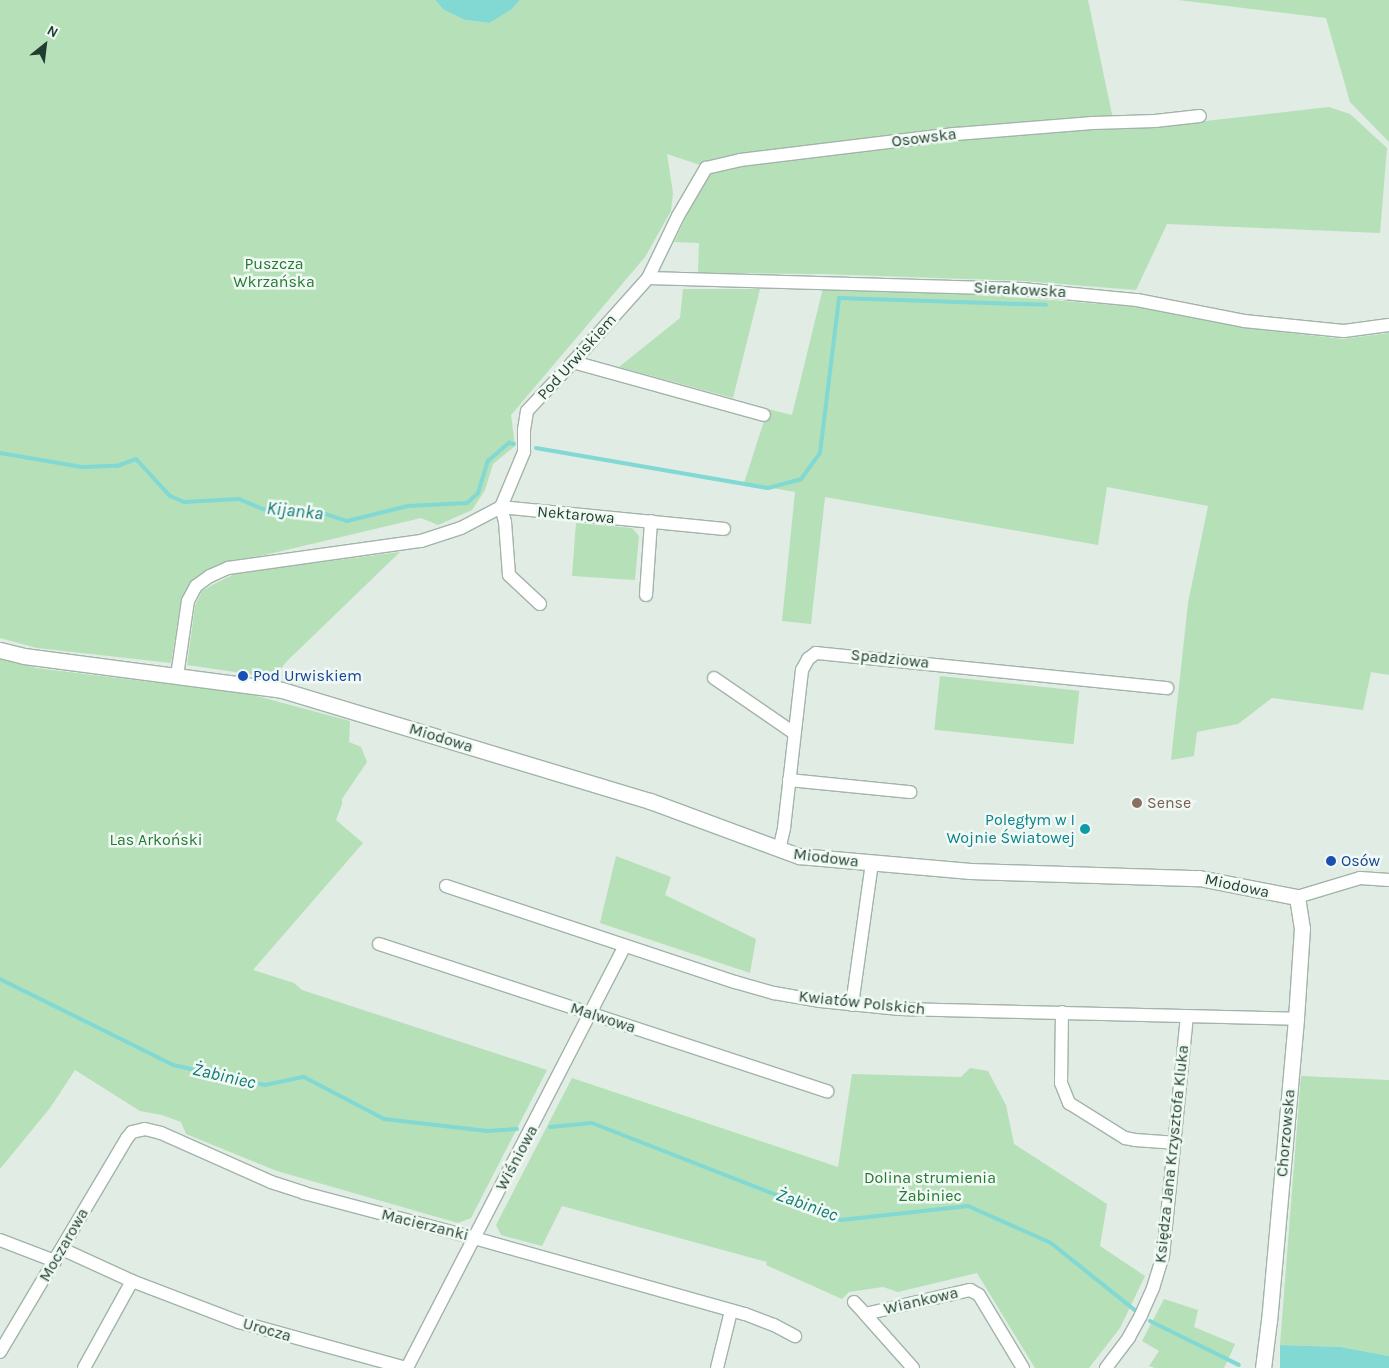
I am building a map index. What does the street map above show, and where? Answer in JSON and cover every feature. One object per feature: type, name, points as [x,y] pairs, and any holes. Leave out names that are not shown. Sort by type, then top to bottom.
[{"type":"street","name":"Osowska","points":[[678,216],[706,168],[740,160],[956,134],[1094,123],[1155,121],[1200,116]]},
{"type":"street","name":"Pod Urwiskiem","points":[[500,507],[524,452],[524,430],[527,411],[648,278],[678,216]]},
{"type":"street","name":"Sierakowska","points":[[648,278],[1022,290],[1137,300],[1244,321],[1344,331],[1389,325]]},
{"type":"street","points":[[573,362],[764,415]]},
{"type":"street","points":[[177,676],[188,601],[196,586],[210,576],[228,568],[421,541],[461,528],[500,507],[505,522],[509,575],[540,604]]},
{"type":"street","name":"Nektarowa","points":[[500,507],[724,528]]},
{"type":"street","points":[[646,595],[651,521]]},
{"type":"street","name":"Miodowa","points":[[0,650],[24,656],[266,686],[291,692],[650,800],[779,850],[802,857],[970,871],[1199,878],[1297,897],[1357,878],[1372,877],[1389,880]]},
{"type":"street","name":"Spadziowa","points":[[779,850],[802,670],[808,659],[816,653],[1167,688]]},
{"type":"street","points":[[714,678],[794,733]]},
{"type":"street","points":[[789,780],[910,792]]},
{"type":"street","name":"Miodowa","points":[[852,1005],[872,863]]},
{"type":"street","name":"Kwiatów Polskich","points":[[446,886],[625,946],[774,993],[852,1005],[928,1010],[1296,1019]]},
{"type":"street","name":"Chorzowska","points":[[1263,1368],[1270,1320],[1296,1019],[1302,928],[1297,897]]},
{"type":"street","name":"Malwowa","points":[[379,944],[827,1091]]},
{"type":"street","name":"Wiśniowa","points":[[407,1368],[625,946]]},
{"type":"street","points":[[1062,1012],[1061,1083],[1062,1091],[1069,1103],[1125,1138],[1174,1143]]},
{"type":"street","name":"Księdza Jana Krzysztofa Kluka","points":[[1106,1368],[1129,1338],[1158,1275],[1166,1238],[1187,1016]]},
{"type":"street","name":"Macierzanki","points":[[127,1138],[138,1130],[153,1130],[287,1188],[474,1238],[731,1311],[774,1325],[795,1336]]},
{"type":"street","name":"Moczarowa","points":[[0,1352],[127,1138]]},
{"type":"street","points":[[0,1240],[54,1261]]},
{"type":"street","name":"Urocza","points":[[62,1249],[132,1281],[239,1322],[407,1368]]},
{"type":"street","points":[[84,1368],[132,1281]]},
{"type":"street","name":"Wiankowa","points":[[865,1314],[970,1290],[976,1291],[1023,1368]]},
{"type":"street","name":"Wiankowa","points":[[854,1302],[913,1368]]},
{"type":"street","points":[[717,1368],[731,1311]]},
{"type":"green space","name":"Puszcza Wkrzańska","points":[[0,0],[435,0],[444,10],[465,20],[488,23],[511,10],[520,0],[1088,0],[1113,119],[703,166],[667,154],[673,193],[671,211],[645,257],[511,415],[515,446],[493,464],[485,490],[472,510],[438,525],[421,518],[265,555],[226,562],[204,572],[192,582],[185,592],[180,607],[171,663],[37,648],[0,638]]},
{"type":"green space","points":[[1178,0],[1389,0],[1389,142],[1350,102],[1326,18]]},
{"type":"green space","points":[[1329,107],[1350,114],[1387,148],[1380,233],[1167,224],[1136,290],[1023,281],[822,274],[698,273],[699,243],[674,242],[709,169],[956,137],[1197,122]]},
{"type":"green space","points":[[823,288],[1002,296],[1138,307],[1246,328],[1343,339],[1389,333],[1389,675],[1371,672],[1363,710],[1272,698],[1238,724],[1197,732],[1194,756],[1171,760],[1188,603],[1208,506],[1107,487],[1098,545],[825,497],[811,624],[782,621],[795,492],[744,483],[768,409],[792,415]]},
{"type":"green space","points":[[683,289],[760,289],[733,398],[619,367],[680,318]]},
{"type":"green space","points":[[576,523],[632,528],[639,536],[635,580],[572,576]]},
{"type":"green space","points":[[400,552],[280,670],[269,677],[187,665],[195,606],[202,591],[216,583],[237,573]]},
{"type":"green space","name":"Las Arkoński","points":[[0,656],[36,668],[249,694],[350,721],[349,742],[361,747],[367,762],[342,799],[336,820],[363,843],[253,970],[294,983],[302,990],[547,1070],[471,1218],[458,1223],[277,1171],[186,1134],[181,1122],[162,1115],[140,1111],[75,1070],[50,1108],[0,1169]]},
{"type":"green space","points":[[940,676],[1079,691],[1074,744],[934,730]]},
{"type":"green space","points":[[616,856],[671,877],[665,895],[756,939],[750,973],[600,923]]},
{"type":"green space","name":"Dolina strumienia Żabiniec","points":[[970,1068],[988,1071],[1006,1105],[1014,1144],[1107,1204],[1100,1246],[1145,1276],[1120,1328],[1089,1368],[1035,1368],[977,1273],[898,1292],[883,1287],[849,1292],[842,1299],[766,1265],[767,1262],[562,1206],[542,1246],[501,1235],[496,1225],[572,1078],[838,1167],[852,1074],[961,1077]]},
{"type":"green space","points":[[1301,1076],[1389,1080],[1389,1356],[1341,1347],[1280,1345]]},
{"type":"green space","points":[[1164,1299],[1198,1310],[1194,1327],[1235,1344],[1224,1368],[1155,1368],[1149,1366],[1159,1351],[1142,1341]]},
{"type":"water","points":[[435,0],[520,0],[511,10],[489,23],[465,20],[444,10]]},
{"type":"water","points":[[1280,1345],[1341,1347],[1389,1356],[1389,1368],[1280,1368]]},
{"type":"waterway","points":[[536,448],[768,488],[801,479],[820,453],[839,298],[1046,305]]},
{"type":"waterway","name":"Kijanka","points":[[0,453],[82,467],[117,466],[136,459],[170,496],[184,502],[239,499],[262,509],[316,511],[347,521],[408,506],[467,503],[478,493],[488,461],[509,443],[514,444]]},
{"type":"waterway","name":"Żabiniec","points":[[0,979],[173,1065],[265,1085],[304,1077],[384,1119],[487,1131],[517,1129]]},
{"type":"waterway","name":"Żabiniec","points":[[550,1127],[592,1123],[841,1220],[968,1206],[1051,1243],[1136,1311]]},
{"type":"waterway","name":"Żabiniec","points":[[1150,1321],[1239,1365]]},
{"type":"place","name":"Pod Urwiskiem","points":[[243,676]]},
{"type":"place","name":"Sense","points":[[1137,803]]},
{"type":"place","name":"Poległym w I Wojnie Światowej","points":[[1085,829]]},
{"type":"place","name":"Osów","points":[[1331,861]]}]
